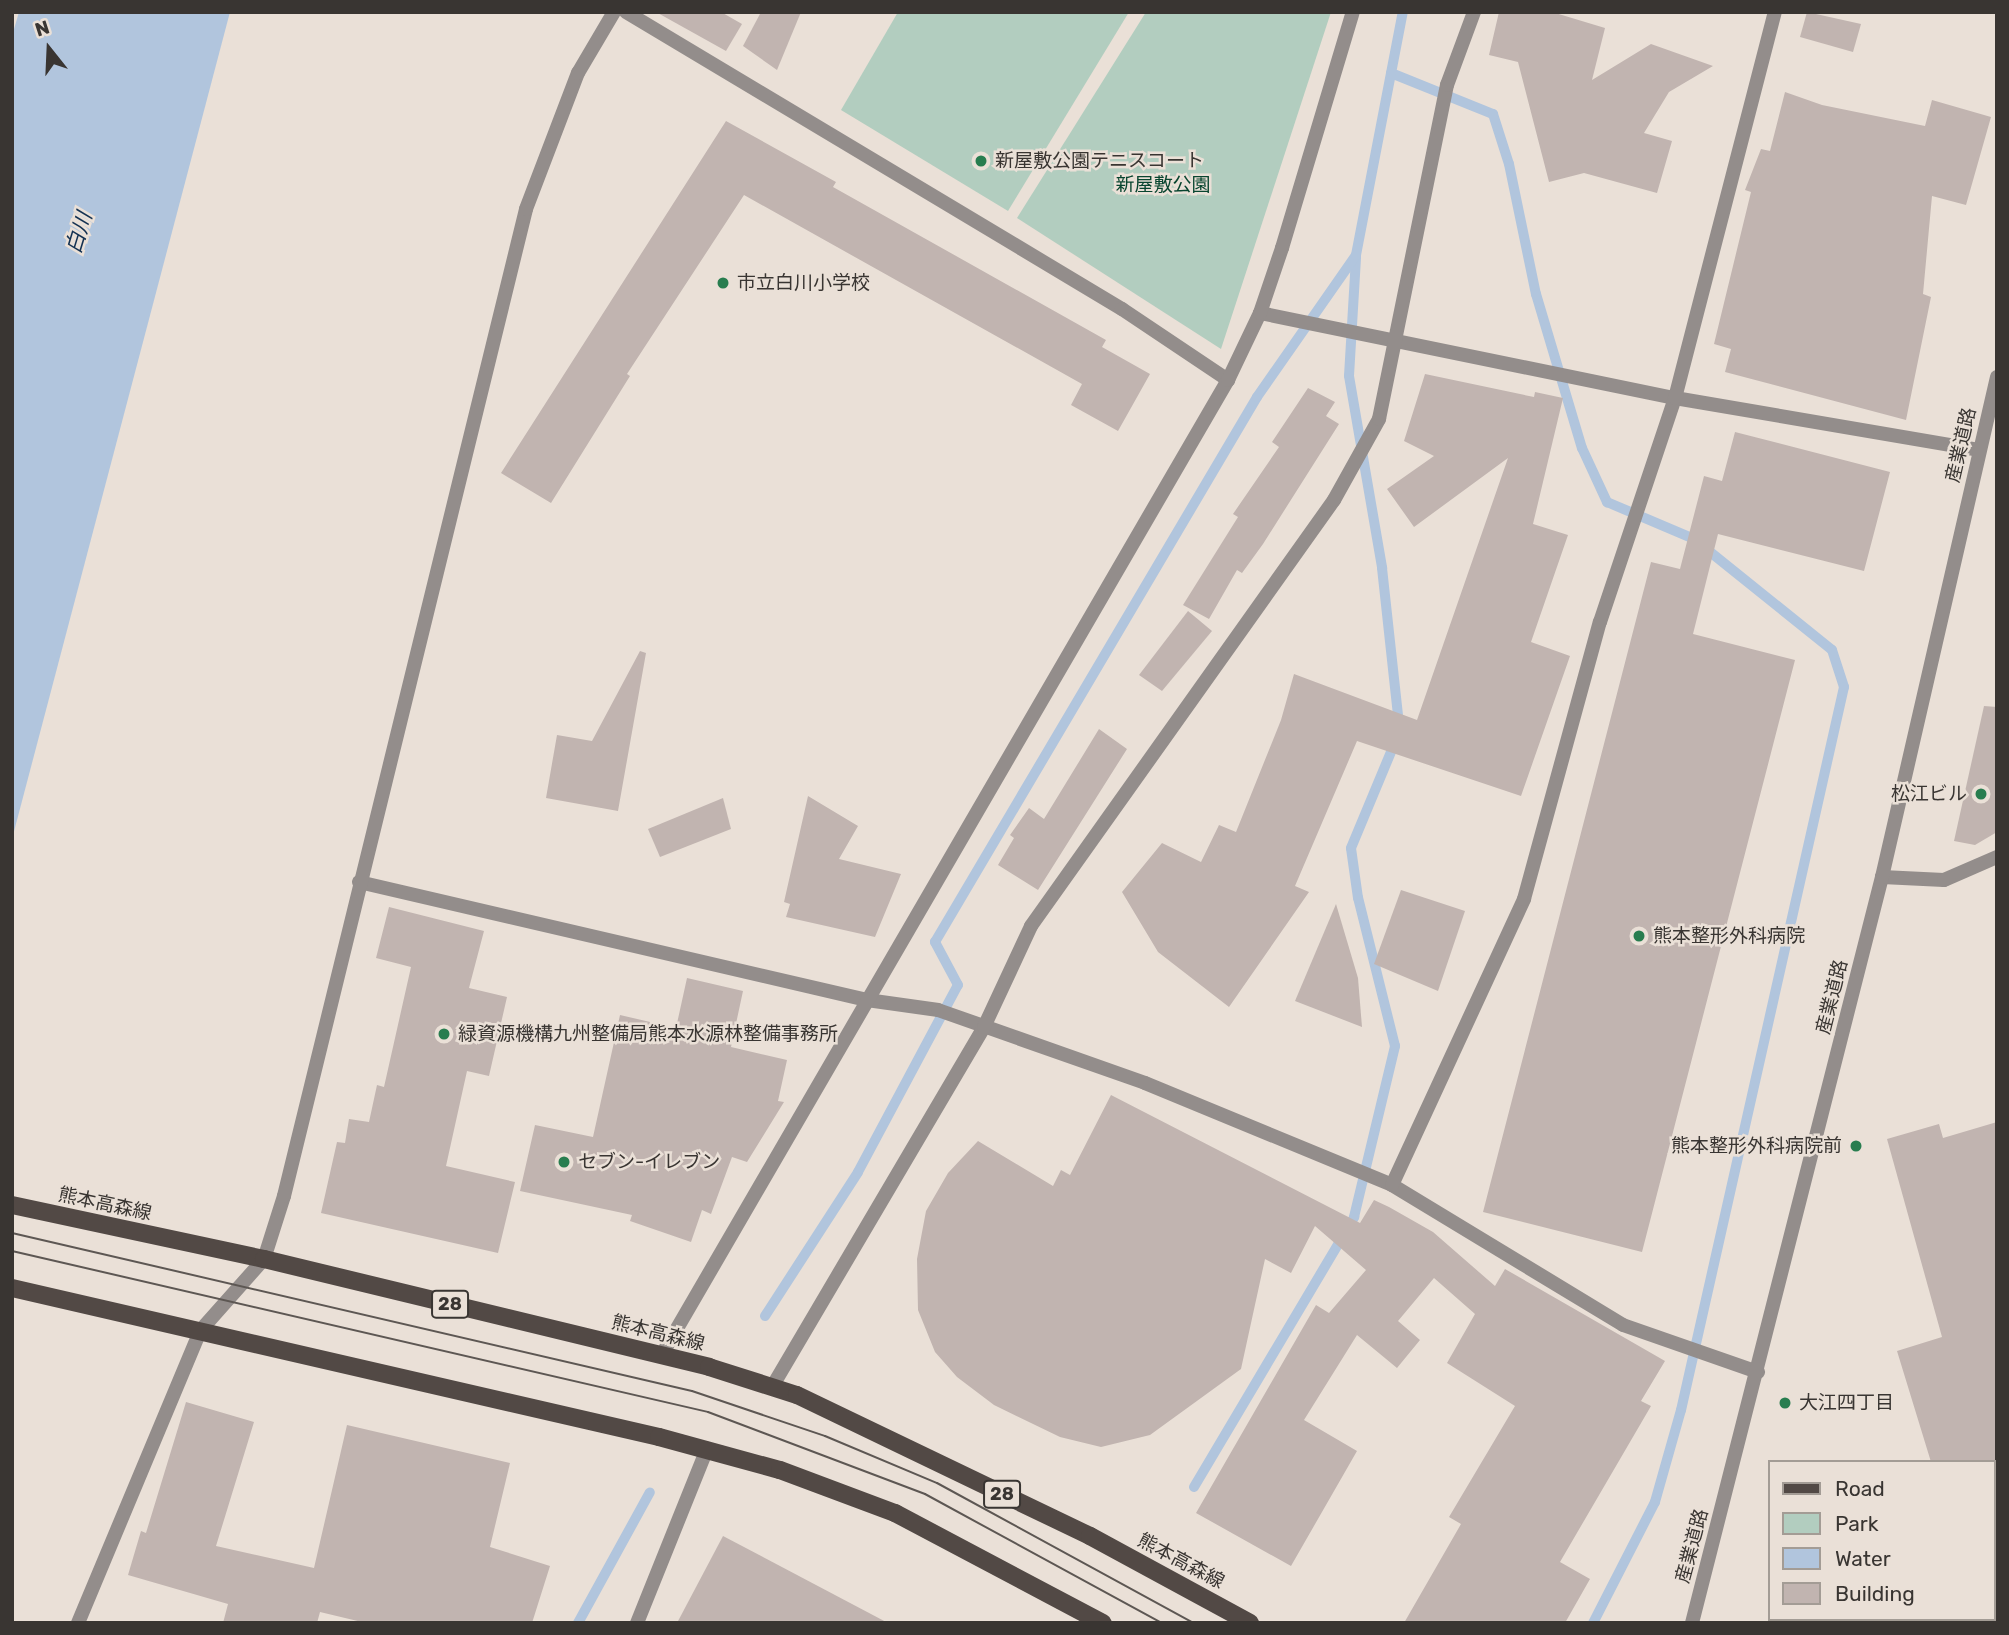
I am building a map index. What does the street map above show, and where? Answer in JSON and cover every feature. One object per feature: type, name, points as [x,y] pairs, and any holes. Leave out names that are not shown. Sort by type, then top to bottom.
[{"type":"main road","name":"熊本高森線","points":[[12,1205],[264,1259],[709,1367],[797,1395],[1077,1530],[1250,1623]]},
{"type":"main road","points":[[12,1288],[659,1437],[780,1470],[895,1513],[1103,1623]]},
{"type":"street","points":[[78,1623],[200,1331],[264,1259],[284,1196],[526,208],[578,73],[614,12]]},
{"type":"street","points":[[626,12],[1122,309],[1228,380]]},
{"type":"street","points":[[661,1356],[1228,380],[1260,313],[1353,12]]},
{"type":"street","points":[[772,1387],[984,1027],[1031,926],[1334,500],[1379,419],[1398,339],[1447,85],[1474,12]]},
{"type":"street","points":[[1390,1184],[1524,899],[1600,622],[1675,398],[1775,12]]},
{"type":"street","points":[[1260,313],[1292,322],[1398,339],[1675,398],[1979,450]]},
{"type":"street","name":"産業道路","points":[[1692,1623],[1882,877],[1997,377]]},
{"type":"street","points":[[1882,877],[1944,880],[1997,857]]},
{"type":"street","points":[[359,882],[867,1000],[938,1010],[1145,1083],[1390,1184],[1623,1325],[1758,1372]]},
{"type":"street","points":[[638,1623],[703,1449]]},
{"type":"green space","name":"新屋敷公園テニスコート","points":[[898,12],[1129,12],[1008,211],[841,110]]},
{"type":"green space","name":"新屋敷公園","points":[[1146,12],[1331,12],[1221,349],[1017,218]]},
{"type":"water","name":"白川","points":[[19,12],[230,12],[12,839],[12,36]]},
{"type":"building","points":[[656,12],[721,12],[742,24],[726,51]]},
{"type":"building","points":[[761,12],[801,12],[777,70],[743,46]]},
{"type":"building","points":[[1499,12],[1552,12],[1605,28],[1592,80],[1651,44],[1713,66],[1669,92],[1644,133],[1672,141],[1657,193],[1584,173],[1549,182],[1518,62],[1489,55]]},
{"type":"building","points":[[1807,12],[1861,24],[1853,52],[1800,37]]},
{"type":"building","points":[[1785,92],[1822,105],[1925,126],[1932,100],[1991,117],[1966,205],[1932,196],[1923,294],[1931,297],[1906,420],[1725,372],[1731,349],[1714,344],[1751,192],[1745,190],[1761,149],[1770,151]]},
{"type":"building","points":[[726,121],[836,182],[833,187],[1106,340],[1102,347],[1150,374],[1118,431],[1071,405],[1082,384],[744,195],[627,374],[630,376],[551,503],[501,473]]},
{"type":"building","points":[[1425,374],[1534,397],[1535,392],[1563,398],[1533,524],[1568,535],[1531,642],[1570,656],[1521,796],[1357,741],[1295,886],[1309,892],[1229,1007],[1158,952],[1122,892],[1162,843],[1201,862],[1219,825],[1236,832],[1281,720],[1294,674],[1417,720],[1508,458],[1414,527],[1387,489],[1434,456],[1404,441]]},
{"type":"building","points":[[1308,388],[1335,402],[1326,416],[1339,424],[1263,544],[1242,573],[1237,570],[1209,619],[1183,605],[1238,517],[1233,514],[1279,447],[1272,442]]},
{"type":"building","name":"熊本整形外科病院","points":[[1735,432],[1890,472],[1864,571],[1718,534],[1693,634],[1795,660],[1642,1252],[1483,1212],[1651,562],[1680,569],[1704,476],[1722,481]]},
{"type":"building","points":[[1188,611],[1212,631],[1162,691],[1139,675]]},
{"type":"building","points":[[640,651],[646,653],[618,811],[546,798],[557,735],[592,741]]},
{"type":"building","name":"松江ビル","points":[[1984,706],[1997,707],[1997,832],[1975,845],[1954,841]]},
{"type":"building","points":[[1099,729],[1127,749],[1038,890],[998,865],[1014,838],[1010,835],[1029,808],[1044,819]]},
{"type":"building","points":[[808,796],[858,826],[839,859],[901,874],[875,937],[786,917],[790,904],[784,902]]},
{"type":"building","points":[[723,798],[731,829],[660,857],[648,829]]},
{"type":"building","points":[[1401,890],[1465,911],[1438,991],[1374,964]]},
{"type":"building","points":[[1336,904],[1358,978],[1362,1027],[1295,1001]]},
{"type":"building","points":[[389,907],[484,931],[469,988],[507,997],[489,1076],[467,1071],[446,1166],[515,1182],[498,1253],[321,1213],[337,1142],[345,1143],[349,1119],[369,1122],[377,1085],[384,1087],[411,967],[376,958]]},
{"type":"building","points":[[687,978],[743,991],[731,1047],[787,1060],[778,1101],[784,1102],[747,1162],[732,1157],[711,1214],[702,1210],[691,1242],[630,1221],[632,1215],[520,1191],[535,1125],[593,1137],[620,1015],[676,1028]]},
{"type":"building","points":[[1111,1095],[1360,1223],[1374,1200],[1389,1207],[1433,1232],[1495,1286],[1505,1269],[1665,1361],[1641,1401],[1651,1406],[1560,1562],[1590,1579],[1565,1623],[1404,1623],[1461,1524],[1449,1517],[1515,1406],[1447,1363],[1475,1314],[1434,1278],[1398,1321],[1420,1340],[1397,1368],[1357,1335],[1304,1420],[1357,1451],[1291,1566],[1196,1513],[1316,1305],[1329,1313],[1366,1270],[1315,1226],[1291,1273],[1265,1259],[1241,1369],[1150,1435],[1101,1447],[1060,1437],[994,1405],[957,1377],[935,1352],[918,1310],[917,1259],[926,1211],[948,1173],[978,1141],[1053,1186],[1061,1170],[1070,1175]]},
{"type":"building","points":[[1997,1122],[1997,1462],[1930,1460],[1897,1351],[1942,1337],[1887,1139],[1939,1124],[1943,1138]]},
{"type":"building","points":[[186,1402],[254,1422],[216,1546],[314,1568],[347,1425],[510,1463],[490,1547],[550,1566],[532,1623],[366,1623],[320,1612],[317,1623],[223,1623],[228,1604],[128,1575],[141,1531],[146,1533]]},
{"type":"building","points":[[723,1536],[888,1623],[677,1623]]},
{"type":"waterway","points":[[765,1316],[858,1172],[958,985],[935,942],[1257,397],[1356,255],[1403,12]]},
{"type":"waterway","points":[[1391,73],[1493,114],[1509,164],[1536,294],[1582,448],[1607,502],[1694,539],[1832,650],[1844,687],[1681,1410],[1655,1502],[1593,1623]]},
{"type":"waterway","points":[[1356,258],[1349,376],[1382,568],[1399,724]]},
{"type":"waterway","points":[[1194,1487],[1354,1217],[1395,1046],[1358,898],[1351,848],[1396,740]]},
{"type":"waterway","points":[[578,1623],[650,1492]]},
{"type":"tram line","points":[[12,1233],[692,1391],[825,1436],[937,1483],[1194,1623]]},
{"type":"tram line","points":[[12,1251],[708,1412],[925,1494],[1162,1623]]},
{"type":"place","name":"新屋敷公園テニスコート","points":[[981,161]]},
{"type":"place","name":"市立白川小学校","points":[[723,283]]},
{"type":"place","name":"松江ビル","points":[[1981,794]]},
{"type":"place","name":"熊本整形外科病院","points":[[1639,936]]},
{"type":"place","name":"緑資源機構九州整備局熊本水源林整備事務所","points":[[444,1034]]},
{"type":"place","name":"熊本整形外科病院前","points":[[1856,1146]]},
{"type":"place","name":"セブン-イレブン","points":[[564,1162]]},
{"type":"place","name":"大江四丁目","points":[[1785,1403]]}]
